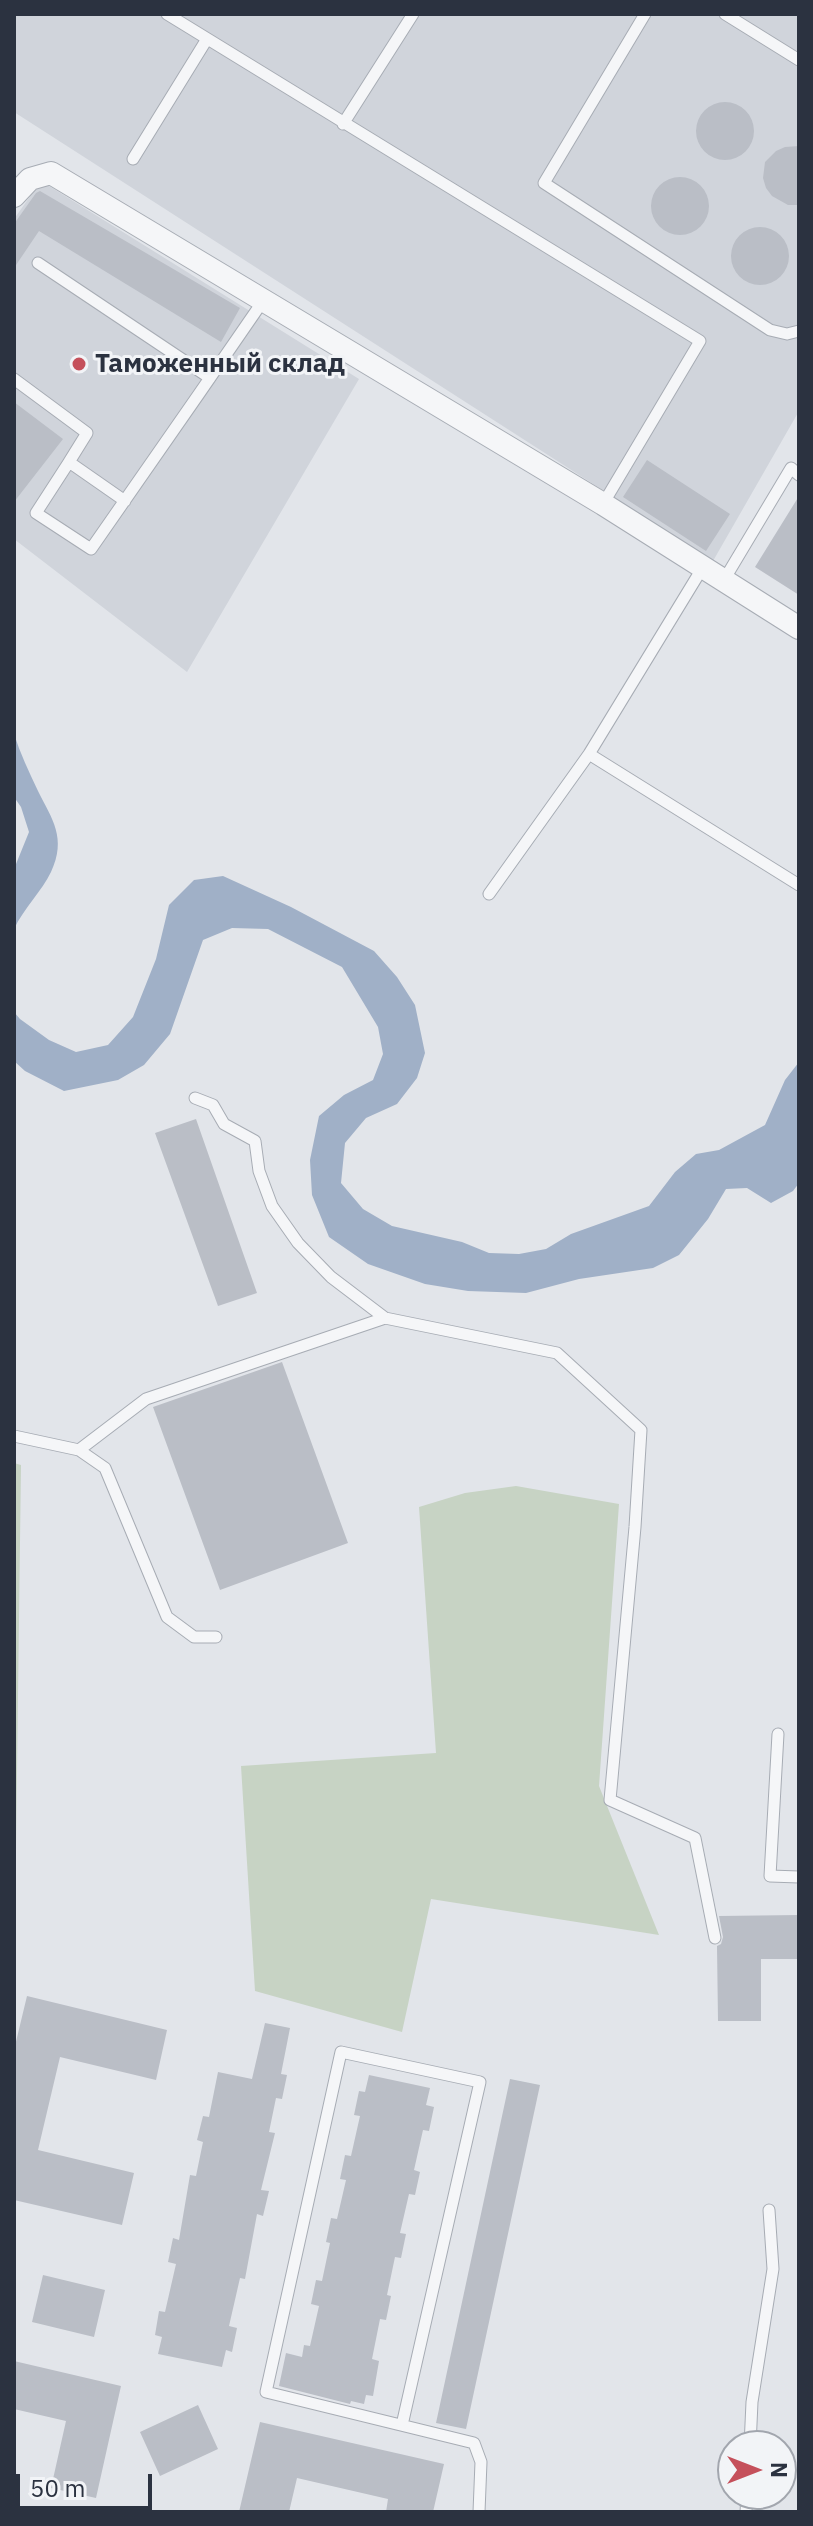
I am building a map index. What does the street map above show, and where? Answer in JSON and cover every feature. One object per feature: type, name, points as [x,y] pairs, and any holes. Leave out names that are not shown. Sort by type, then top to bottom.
[{"type":"street","points":[[14,196],[30,179],[51,173],[603,504],[799,628]]},
{"type":"lane","points":[[167,14],[700,341],[603,504]]},
{"type":"lane","points":[[343,124],[413,14]]},
{"type":"lane","points":[[645,14],[544,183],[770,330],[787,334],[799,331]]},
{"type":"lane","points":[[725,14],[799,60]]},
{"type":"lane","points":[[133,159],[207,39]]},
{"type":"lane","points":[[38,263],[210,378]]},
{"type":"lane","points":[[14,379],[87,433],[36,513],[91,549],[263,301]]},
{"type":"lane","points":[[69,462],[125,501]]},
{"type":"lane","points":[[724,580],[791,468],[799,475]]},
{"type":"lane","points":[[489,894],[589,754],[703,567]]},
{"type":"lane","points":[[589,754],[799,885]]},
{"type":"lane","points":[[195,1098],[213,1105],[224,1124],[255,1141],[259,1171],[272,1206],[298,1243],[331,1277],[385,1318],[557,1353],[641,1430],[610,1800],[695,1838],[715,1938]]},
{"type":"lane","points":[[79,1450],[146,1399],[385,1318]]},
{"type":"lane","points":[[14,1436],[79,1450],[105,1468],[167,1617],[194,1637],[216,1637]]},
{"type":"lane","points":[[778,1734],[770,1876],[799,1877]]},
{"type":"lane","points":[[402,2425],[480,2082],[341,2052],[266,2392],[474,2443],[481,2462],[479,2512]]},
{"type":"lane","points":[[751,2430],[752,2402],[773,2269],[769,2210]]},
{"type":"shaded area","points":[[14,14],[799,14],[799,411],[713,561],[14,112]]},
{"type":"shaded area","points":[[41,181],[359,379],[187,672],[14,539],[14,219]]},
{"type":"green space","points":[[14,1463],[21,1465],[15,1927],[14,1927]]},
{"type":"green space","points":[[516,1486],[619,1504],[599,1786],[659,1935],[431,1899],[402,2032],[255,1991],[241,1766],[436,1753],[419,1507],[465,1493]]},
{"type":"water","points":[[14,734],[56,829],[58,849],[51,872],[14,929],[14,869],[29,832],[21,807],[14,797]]},
{"type":"water","points":[[223,876],[291,907],[374,951],[397,977],[415,1005],[425,1053],[417,1078],[397,1104],[366,1118],[345,1143],[341,1183],[363,1209],[392,1226],[462,1242],[489,1253],[519,1254],[546,1249],[571,1234],[649,1206],[675,1172],[696,1154],[719,1150],[765,1125],[785,1080],[799,1062],[799,1183],[793,1191],[771,1203],[747,1188],[726,1189],[708,1219],[679,1255],[653,1268],[579,1279],[526,1293],[468,1291],[425,1284],[368,1264],[329,1237],[312,1195],[310,1160],[319,1116],[344,1095],[373,1080],[383,1054],[378,1027],[342,967],[268,929],[232,928],[203,940],[170,1034],[144,1065],[118,1080],[64,1091],[25,1071],[14,1061],[14,1012],[49,1040],[76,1052],[108,1045],[133,1017],[156,959],[169,905],[194,880]]},
{"type":"building","points":[[725,102],[746,110],[754,131],[746,152],[725,160],[704,152],[696,131],[704,110]]},
{"type":"building","points":[[799,146],[799,205],[788,205],[772,196],[766,188],[763,178],[765,162],[776,151]]},
{"type":"building","points":[[680,177],[701,185],[709,206],[701,227],[680,235],[659,227],[651,206],[659,185]]},
{"type":"building","points":[[40,191],[240,308],[221,342],[39,231],[14,268],[14,224]]},
{"type":"building","points":[[760,227],[781,235],[789,256],[781,277],[760,285],[739,277],[731,256],[739,235]]},
{"type":"building","points":[[14,402],[63,439],[14,502]]},
{"type":"building","points":[[647,460],[730,514],[706,551],[623,497]]},
{"type":"building","points":[[799,496],[799,595],[755,567]]},
{"type":"building","points":[[196,1119],[257,1293],[218,1306],[155,1133]]},
{"type":"building","points":[[282,1362],[348,1543],[220,1590],[153,1407]]},
{"type":"building","points":[[799,1915],[799,1959],[761,1959],[761,2021],[718,2021],[717,1946],[723,1937],[719,1916]]},
{"type":"building","points":[[27,1996],[167,2030],[156,2080],[60,2057],[38,2150],[134,2173],[122,2225],[14,2200],[14,2050]]},
{"type":"building","points":[[265,2023],[290,2028],[281,2074],[287,2075],[282,2099],[276,2098],[269,2132],[275,2133],[261,2190],[269,2191],[263,2216],[257,2214],[245,2279],[240,2278],[229,2326],[237,2328],[232,2352],[226,2350],[222,2367],[158,2354],[162,2337],[155,2335],[159,2311],[165,2312],[176,2264],[168,2262],[173,2238],[179,2240],[190,2175],[196,2176],[203,2142],[197,2140],[203,2116],[209,2117],[218,2072],[252,2079]]},
{"type":"building","points":[[369,2075],[430,2088],[426,2105],[434,2107],[429,2131],[423,2130],[414,2170],[420,2172],[415,2195],[409,2194],[400,2233],[406,2234],[401,2258],[395,2257],[387,2295],[391,2296],[386,2320],[380,2319],[372,2359],[379,2361],[373,2396],[366,2395],[364,2404],[351,2401],[350,2404],[279,2386],[286,2353],[302,2357],[304,2345],[310,2346],[319,2306],[311,2304],[316,2280],[322,2281],[330,2243],[326,2242],[331,2218],[337,2219],[346,2180],[340,2179],[345,2155],[351,2156],[360,2116],[354,2115],[359,2091],[365,2092]]},
{"type":"building","points":[[510,2079],[540,2085],[466,2429],[436,2423]]},
{"type":"building","points":[[43,2275],[105,2290],[94,2337],[32,2322]]},
{"type":"building","points":[[14,2361],[121,2386],[96,2498],[51,2488],[66,2421],[14,2409]]},
{"type":"building","points":[[198,2405],[218,2449],[160,2476],[140,2432]]},
{"type":"building","points":[[260,2422],[444,2464],[433,2512],[386,2512],[388,2499],[297,2478],[289,2512],[239,2512]]},
{"type":"place","name":"Таможенный склад","points":[[79,364]]}]
